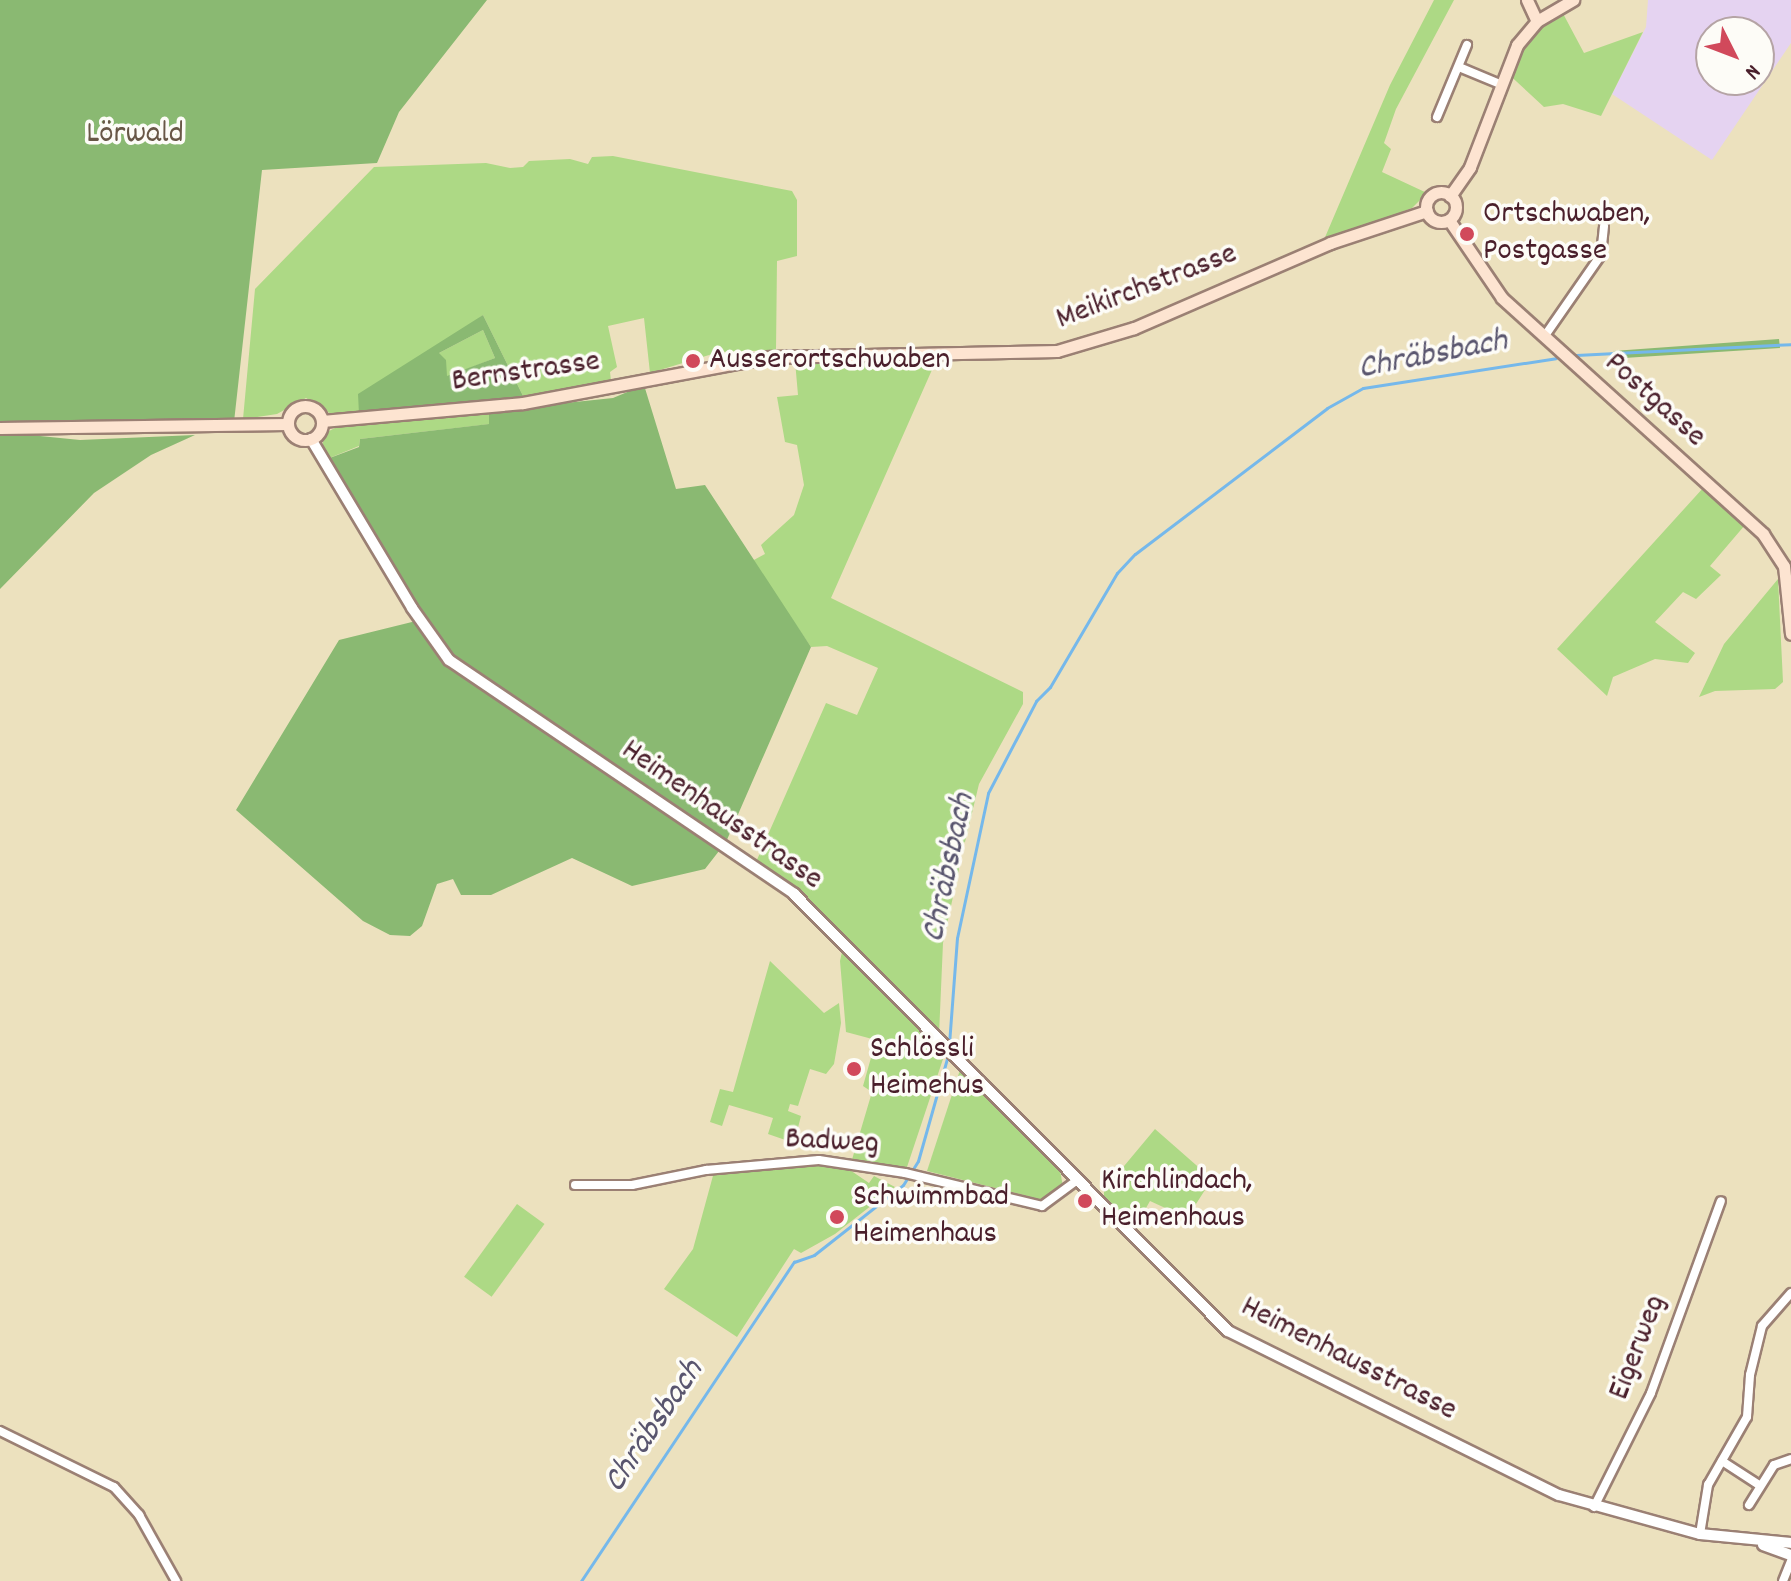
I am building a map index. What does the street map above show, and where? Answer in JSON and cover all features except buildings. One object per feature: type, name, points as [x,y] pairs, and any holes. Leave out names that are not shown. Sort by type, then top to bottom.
[{"type":"main road","points":[[1527,0],[1537,21]]},
{"type":"main road","points":[[1450,196],[1470,167],[1517,45],[1537,21],[1573,0]]},
{"type":"main road","points":[[1431,196],[1450,196],[1456,207],[1449,220],[1437,222],[1427,211],[1431,196]]},
{"type":"main road","name":"Meikirchstrasse","points":[[736,362],[805,356],[989,356],[1068,349],[1134,328],[1330,243],[1427,211]]},
{"type":"main road","name":"Postgasse","points":[[1449,220],[1485,277],[1544,337],[1763,534],[1784,566],[1791,634]]},
{"type":"main road","name":"Bernstrasse","points":[[322,421],[523,403],[736,362]]},
{"type":"main road","points":[[303,406],[313,408],[322,421],[311,439],[296,438],[287,424],[293,410],[303,406]]},
{"type":"main road","points":[[0,428],[287,424]]},
{"type":"street","points":[[1437,117],[1467,45]]},
{"type":"street","points":[[1459,67],[1500,84]]},
{"type":"street","points":[[1544,337],[1601,255],[1604,226]]},
{"type":"street","name":"Heimenhausstrasse","points":[[311,439],[412,608],[449,660],[475,682],[775,879],[839,936],[1076,1181],[1228,1331],[1594,1508],[1700,1534],[1757,1543],[1791,1543]]},
{"type":"street","name":"Badweg","points":[[575,1185],[632,1185],[706,1170],[805,1160],[910,1174],[1042,1206],[1076,1181]]},
{"type":"street","name":"Eigerweg","points":[[1594,1508],[1651,1393],[1721,1201]]},
{"type":"street","points":[[1700,1534],[1708,1485],[1747,1417],[1751,1365],[1762,1326],[1791,1293]]},
{"type":"street","points":[[0,1431],[114,1487],[139,1515],[176,1581]]},
{"type":"street","points":[[1749,1505],[1774,1465],[1791,1459]]},
{"type":"street","points":[[1722,1461],[1759,1485]]},
{"type":"street","name":"Heimenhausstrasse","points":[[1757,1543],[1791,1558]]},
{"type":"street","points":[[1783,1581],[1791,1558]]},
{"type":"shaded area","points":[[1648,0],[1791,0],[1791,43],[1775,67],[1775,16],[1695,16],[1695,96],[1755,96],[1712,160],[1612,94],[1646,27]]},
{"type":"green space","name":"Lörwald","points":[[0,0],[487,0],[399,112],[377,163],[262,170],[234,422],[0,424]]},
{"type":"green space","points":[[1434,0],[1454,0],[1396,109],[1384,143],[1391,149],[1382,172],[1427,193],[1412,208],[1323,242],[1390,85]]},
{"type":"green space","points":[[1559,6],[1584,53],[1643,32],[1601,116],[1563,104],[1544,107],[1504,70],[1526,33]]},
{"type":"green space","points":[[613,156],[792,191],[797,200],[797,256],[777,261],[776,350],[719,352],[650,373],[644,318],[608,326],[617,367],[610,372],[611,381],[524,398],[483,315],[359,414],[331,414],[306,398],[277,414],[243,419],[255,289],[374,167],[486,163],[510,168],[523,167],[529,161],[570,159],[588,164],[592,157]]},
{"type":"green space","points":[[483,315],[524,398],[359,414],[358,394]],"holes":[[[483,330],[495,358],[447,376],[446,360],[439,353]]]},
{"type":"green space","points":[[483,330],[495,358],[447,377],[439,353]]},
{"type":"green space","points":[[1779,339],[1780,348],[1624,358],[1613,351]]},
{"type":"green space","points":[[795,361],[935,363],[831,598],[1023,692],[1023,704],[979,784],[965,842],[957,846],[959,869],[943,943],[939,1035],[816,909],[756,862],[826,703],[857,715],[878,668],[827,646],[811,647],[752,561],[765,554],[761,545],[794,515],[804,485],[797,445],[785,442],[777,397],[798,395]]},
{"type":"green space","points":[[644,385],[676,489],[705,485],[811,647],[726,842],[705,869],[632,886],[572,858],[491,895],[461,895],[453,879],[437,884],[422,926],[410,936],[390,935],[363,921],[236,810],[339,640],[416,621],[327,459],[359,447],[360,439],[489,424],[489,411],[613,398]]},
{"type":"green space","points":[[489,411],[490,424],[360,439],[359,446],[327,459],[322,447],[325,433],[337,427]]},
{"type":"green space","points":[[0,432],[80,440],[195,435],[151,455],[94,493],[0,589]]},
{"type":"green space","points":[[1704,487],[1745,525],[1710,566],[1721,575],[1696,599],[1683,592],[1655,622],[1695,653],[1688,663],[1655,659],[1613,677],[1607,696],[1557,649]]},
{"type":"green space","points":[[1778,579],[1783,682],[1775,689],[1715,691],[1699,697],[1724,644]]},
{"type":"green space","points":[[848,951],[946,1050],[905,1173],[851,1163],[872,1092],[863,1086],[876,1040],[846,1032],[840,961],[842,952]]},
{"type":"green space","points":[[770,961],[824,1013],[839,1003],[841,1023],[834,1064],[826,1074],[810,1069],[798,1106],[790,1104],[788,1111],[801,1116],[794,1143],[768,1134],[773,1118],[729,1105],[722,1126],[710,1122],[720,1089],[733,1092]]},
{"type":"green space","points":[[961,1067],[1060,1170],[1063,1187],[1047,1201],[927,1171]]},
{"type":"green space","points":[[1155,1129],[1212,1179],[1187,1218],[1150,1201],[1133,1231],[1104,1200],[1104,1190]]},
{"type":"green space","points":[[819,1163],[847,1168],[869,1183],[874,1176],[895,1187],[835,1234],[801,1253],[794,1249],[737,1337],[664,1289],[693,1249],[714,1172]]},
{"type":"green space","points":[[517,1204],[545,1224],[492,1297],[464,1277]]},
{"type":"waterway","name":"Chräbsbach","points":[[1576,355],[1791,344]]},
{"type":"waterway","name":"Chräbsbach","points":[[949,1044],[957,938],[988,793],[1036,701],[1050,687],[1117,573],[1135,554],[1327,408],[1363,388],[1556,358]]},
{"type":"waterway","name":"Chräbsbach","points":[[581,1581],[794,1262],[814,1255],[903,1185],[918,1161],[948,1055]]},
{"type":"place","name":"Ortschwaben, Postgasse","points":[[1467,234]]},
{"type":"place","name":"Ausserortschwaben","points":[[693,361]]},
{"type":"place","name":"Schlössli Heimehus","points":[[854,1069]]},
{"type":"place","name":"Kirchlindach, Heimenhaus","points":[[1085,1201]]},
{"type":"place","name":"Schwimmbad Heimenhaus","points":[[837,1217]]}]
